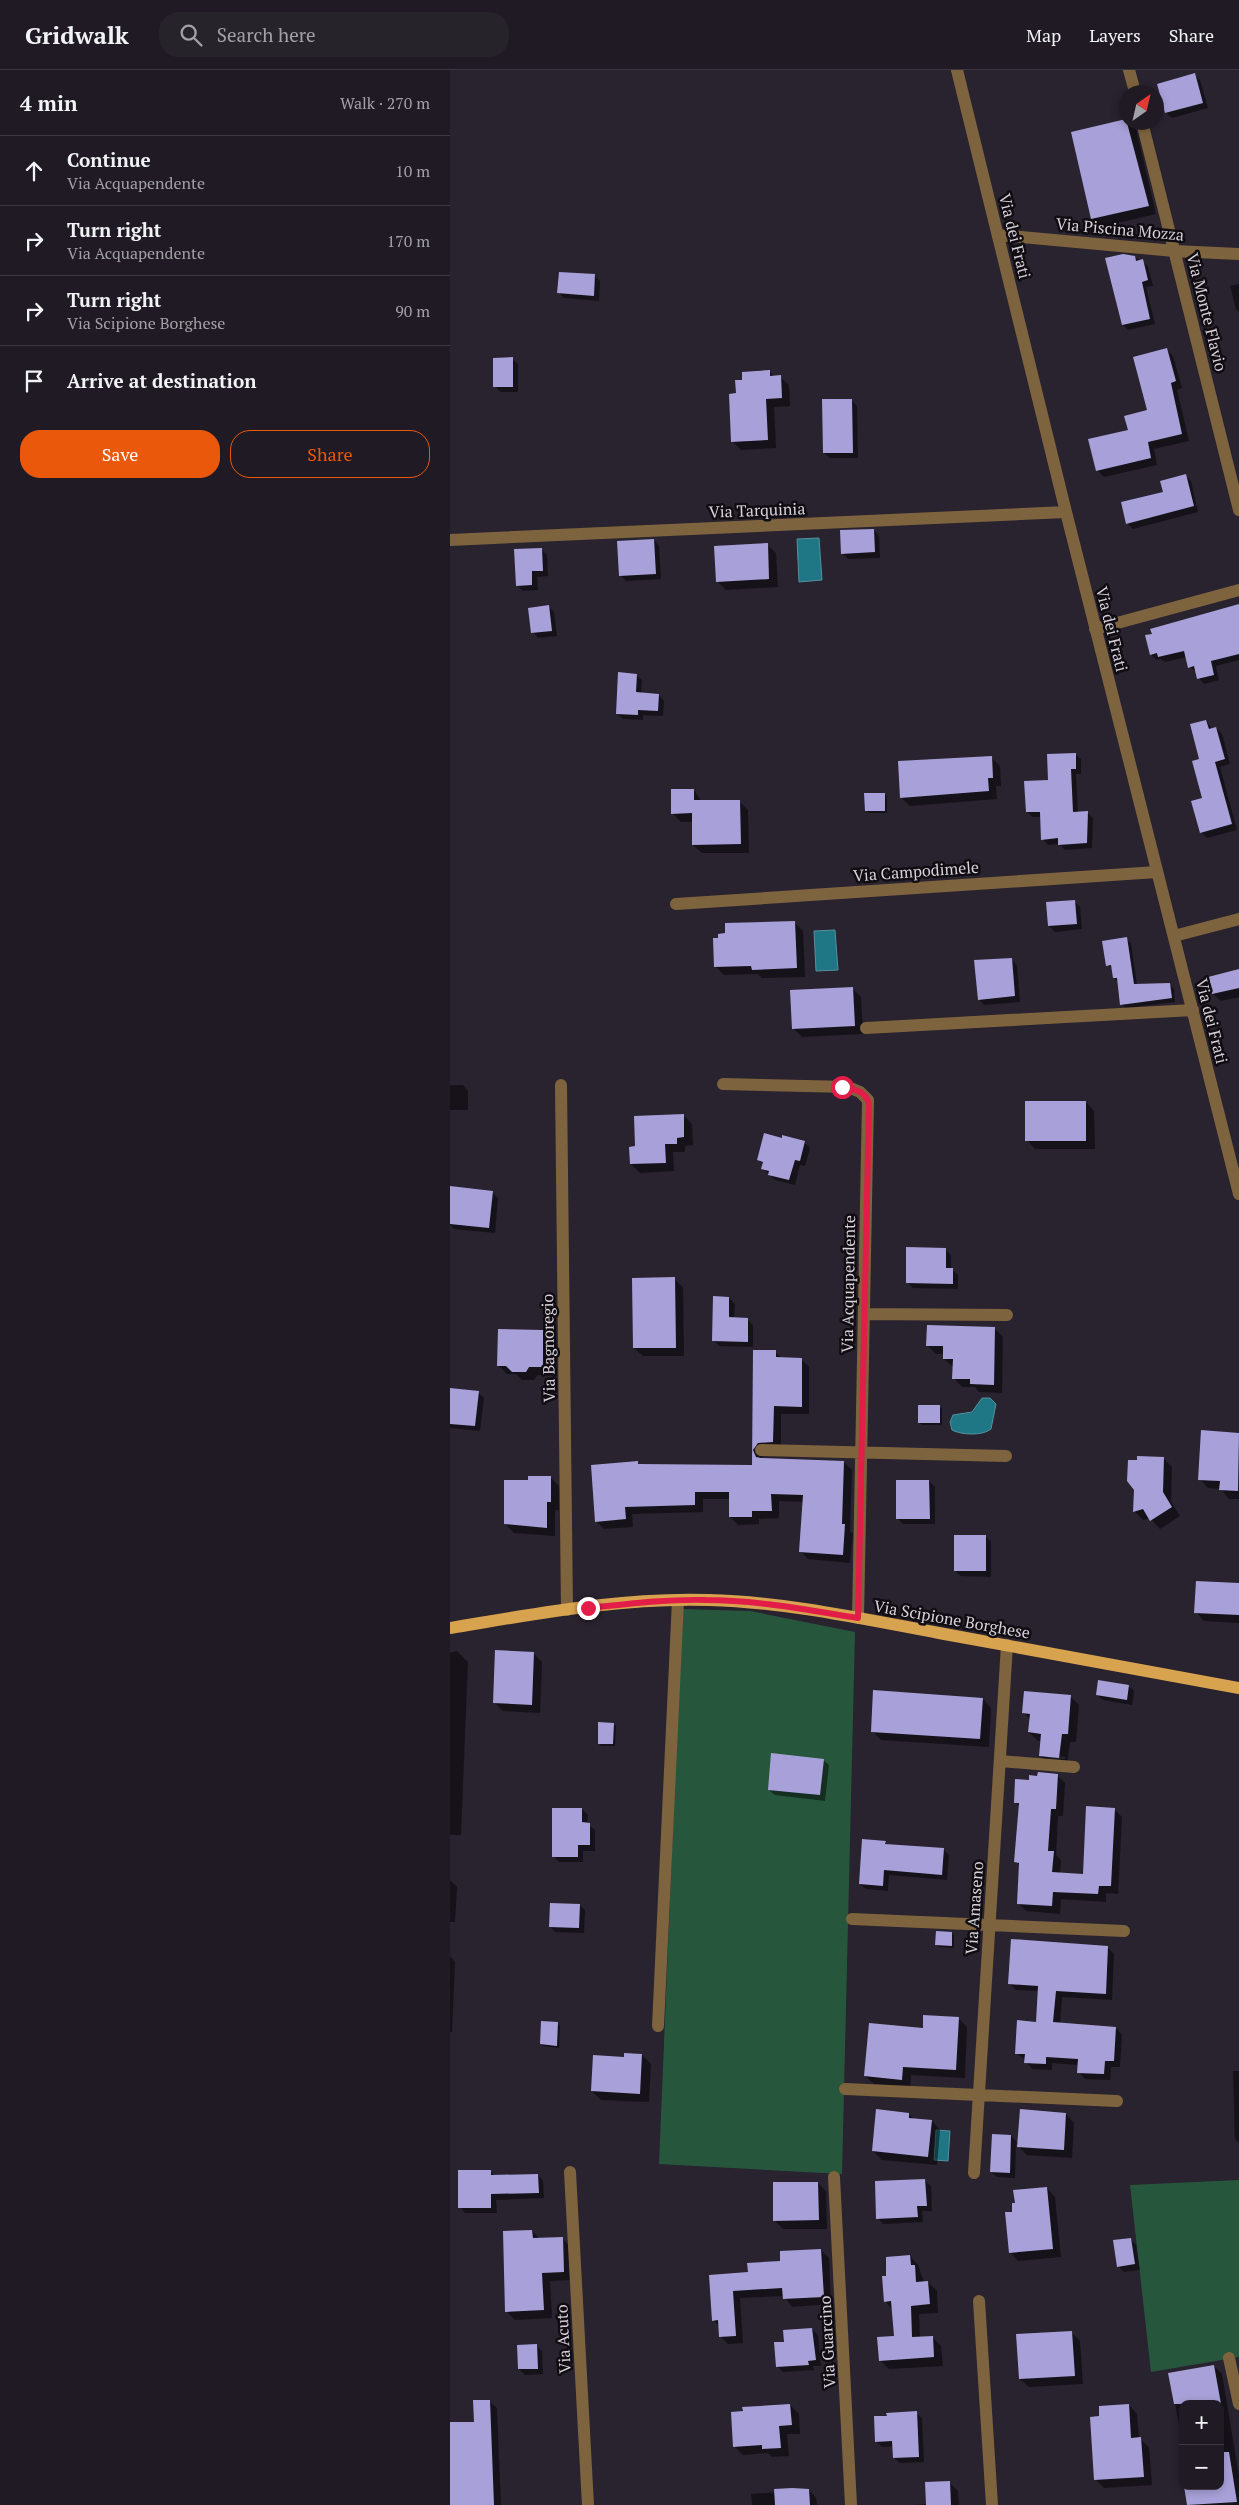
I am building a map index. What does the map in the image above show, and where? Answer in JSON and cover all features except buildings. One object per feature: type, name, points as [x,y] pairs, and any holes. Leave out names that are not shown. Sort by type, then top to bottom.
[{"type":"main road","name":"Via Scipione Borghese","points":[[450,1628],[567,1610],[678,1600],[754,1603],[858,1618],[1239,1688]]},
{"type":"street","name":"Via dei Frati","points":[[957,70],[1095,629],[1239,1194]]},
{"type":"street","points":[[1129,70],[1133,85]]},
{"type":"street","name":"Via Monte Flavio","points":[[1144,130],[1239,510]]},
{"type":"street","name":"Via Piscina Mozza","points":[[998,236],[1174,251],[1239,254]]},
{"type":"street","name":"Via Tarquinia","points":[[450,540],[1066,512]]},
{"type":"street","points":[[1095,629],[1239,590]]},
{"type":"street","name":"Via Campodimele","points":[[676,904],[1157,872]]},
{"type":"street","points":[[1174,936],[1239,919]]},
{"type":"street","points":[[866,1028],[1193,1010]]},
{"type":"street","name":"Via Acquapendente","points":[[723,1084],[848,1087],[860,1092],[868,1100],[858,1618]]},
{"type":"street","name":"Via Bagnoregio","points":[[561,1085],[567,1610]]},
{"type":"street","points":[[864,1314],[1007,1315]]},
{"type":"street","points":[[760,1450],[1006,1456]]},
{"type":"street","points":[[658,2026],[678,1600]]},
{"type":"street","name":"Via Amaseno","points":[[974,2173],[1007,1645]]},
{"type":"street","points":[[1000,1761],[1074,1767]]},
{"type":"street","points":[[852,1919],[1124,1932]]},
{"type":"street","points":[[845,2089],[1117,2101]]},
{"type":"street","name":"Via Acuto","points":[[570,2172],[588,2505]]},
{"type":"street","name":"Via Guarcino","points":[[834,2176],[851,2505]]},
{"type":"street","points":[[979,2301],[992,2505]]},
{"type":"street","points":[[1229,2358],[1239,2404]]},
{"type":"green space","points":[[682,1609],[750,1611],[855,1632],[842,2174],[659,2164]]},
{"type":"green space","points":[[1239,2180],[1239,2357],[1151,2372],[1130,2185]]},
{"type":"water","points":[[819,538],[822,580],[799,582],[797,539]]},
{"type":"water","points":[[835,930],[838,970],[816,971],[814,931]]},
{"type":"water","points":[[982,1398],[990,1398],[996,1404],[991,1429],[983,1433],[972,1434],[952,1430],[950,1422],[953,1415],[972,1412]]},
{"type":"water","points":[[936,2130],[950,2131],[948,2161],[934,2160]]},
{"type":"route","points":[[588,1608],[662,1601],[721,1600],[784,1606],[858,1618],[869,1104],[866,1096],[860,1092],[848,1087],[842,1087]]}]
